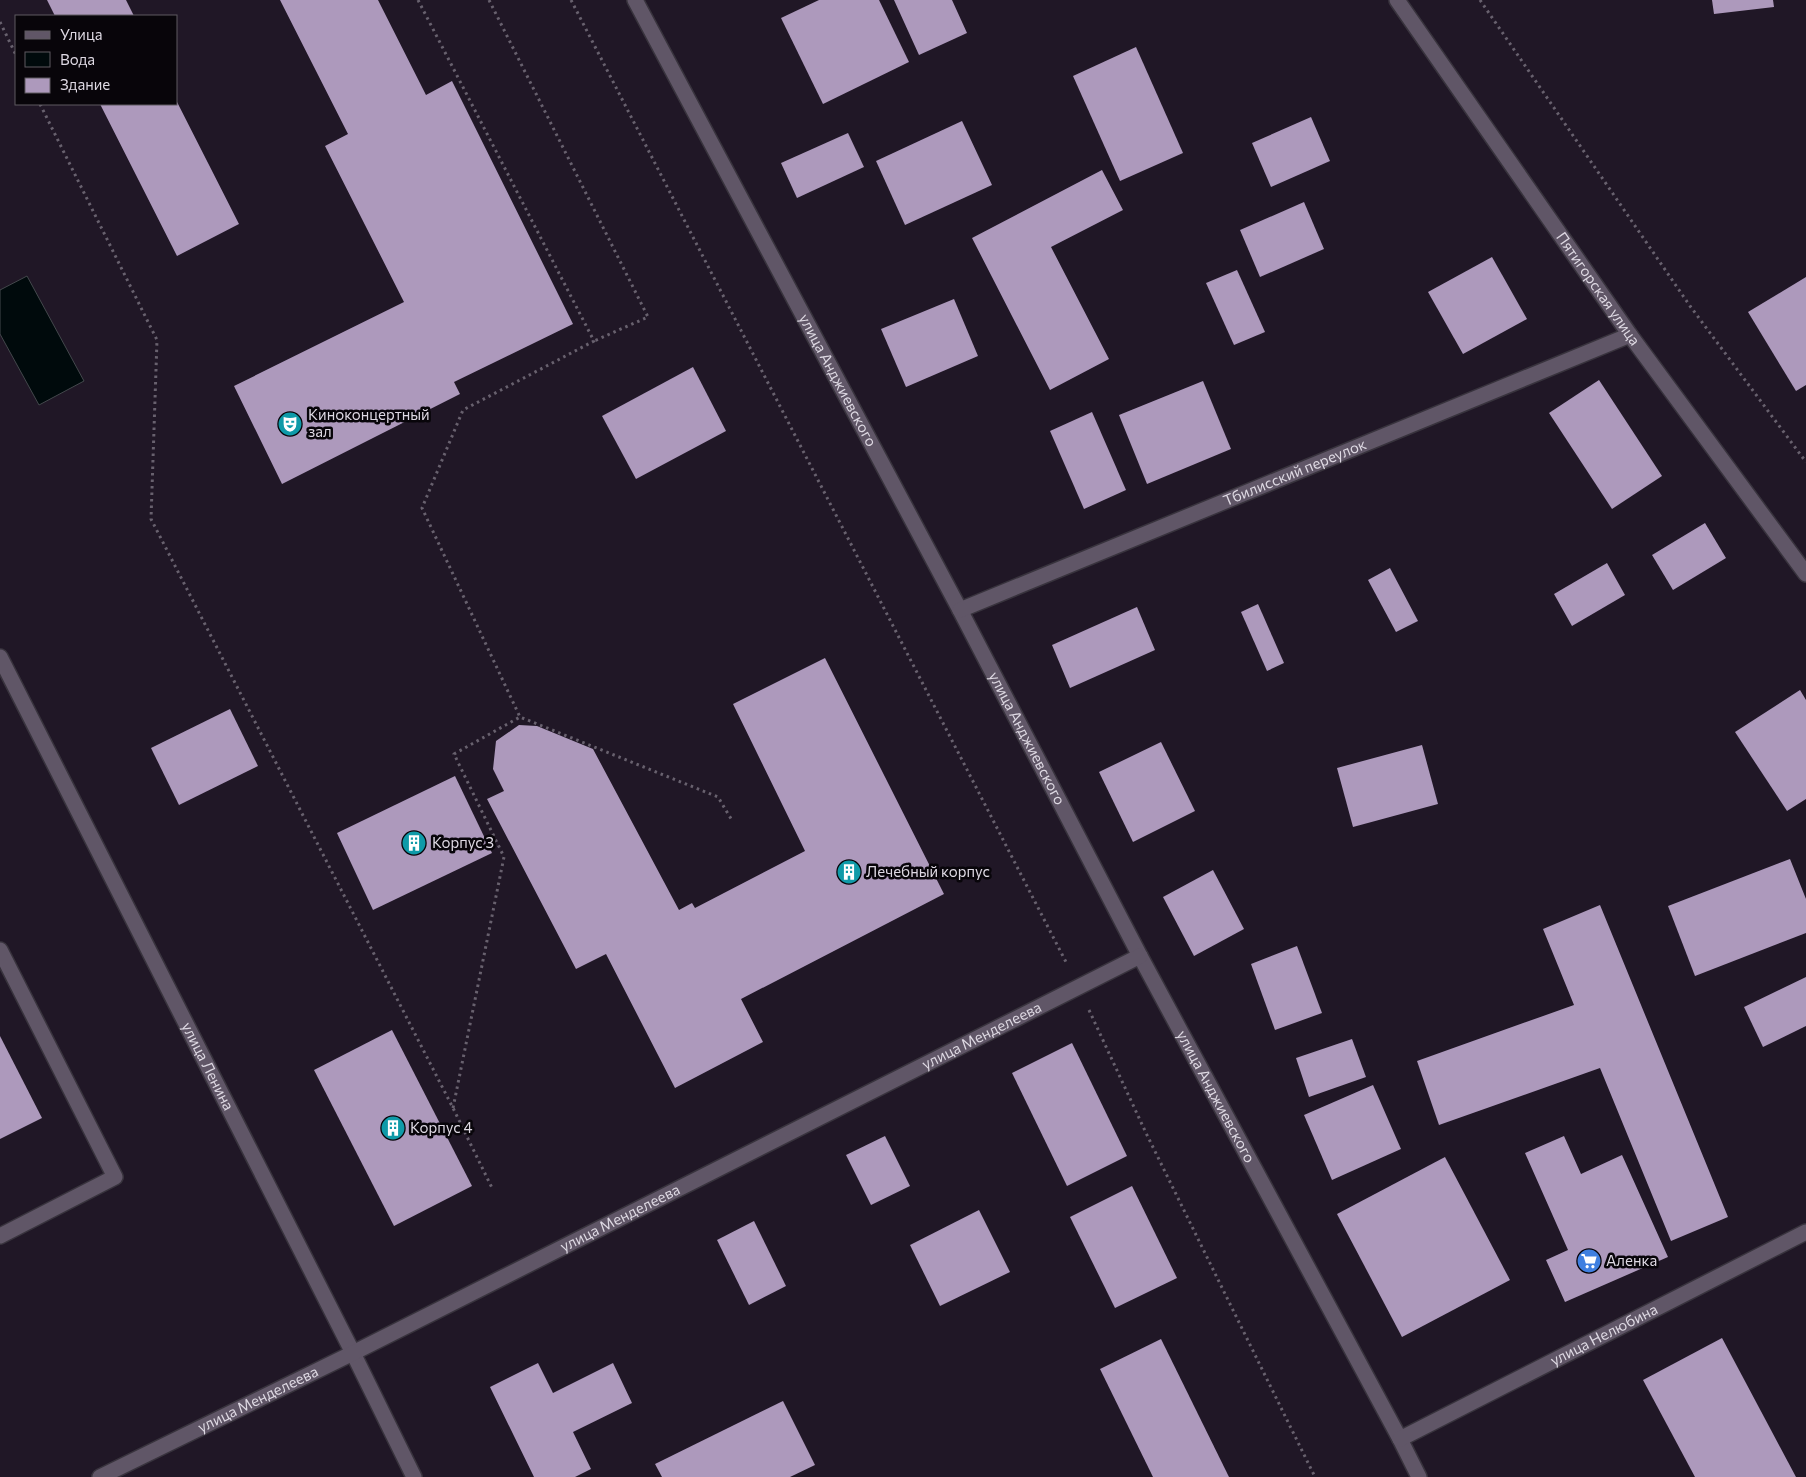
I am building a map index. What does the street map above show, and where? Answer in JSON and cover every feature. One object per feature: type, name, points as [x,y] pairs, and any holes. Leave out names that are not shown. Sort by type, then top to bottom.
[{"type":"street","name":"улица Анджиевского","points":[[636,0],[960,610],[1140,956],[1400,1438],[1419,1477]]},
{"type":"street","name":"Пятигорская улица","points":[[1397,0],[1630,335],[1806,574]]},
{"type":"street","name":"Тбилисский переулок","points":[[960,610],[1630,335]]},
{"type":"street","name":"улица Ленина","points":[[0,657],[414,1477]]},
{"type":"street","points":[[0,950],[115,1177],[0,1236]]},
{"type":"street","name":"улица Менделеева","points":[[100,1477],[353,1353],[1140,956]]},
{"type":"street","name":"улица Нелюбина","points":[[1400,1438],[1806,1232]]},
{"type":"path","points":[[418,0],[594,341]]},
{"type":"path","points":[[490,0],[648,317],[594,341],[463,410],[422,508],[520,717],[718,797],[733,822]]},
{"type":"path","points":[[570,0],[853,546],[1078,987],[1146,1133],[1315,1477]]},
{"type":"path","points":[[1480,0],[1690,306],[1806,462]]},
{"type":"path","points":[[0,22],[15,52]]},
{"type":"path","points":[[40,105],[156,340],[151,519],[453,1108],[492,1190]]},
{"type":"path","points":[[453,1108],[504,857],[454,754],[520,717]]},
{"type":"water","points":[[27,276],[84,381],[39,405],[0,334],[0,290]]},
{"type":"building","points":[[47,0],[126,0],[134,15],[54,15]]},
{"type":"building","points":[[280,0],[378,0],[426,95],[452,81],[573,324],[454,382],[460,394],[282,484],[234,386],[404,302],[325,146],[348,134]]},
{"type":"building","points":[[819,0],[879,0],[909,62],[823,104],[781,18]]},
{"type":"building","points":[[894,0],[952,0],[967,33],[919,55]]},
{"type":"building","points":[[1712,0],[1773,0],[1774,7],[1714,14]]},
{"type":"building","points":[[1136,47],[1183,153],[1120,181],[1073,76]]},
{"type":"building","points":[[178,104],[239,224],[177,256],[101,105]]},
{"type":"building","points":[[1311,117],[1330,161],[1271,187],[1252,143]]},
{"type":"building","points":[[962,121],[992,185],[905,225],[876,161]]},
{"type":"building","points":[[848,133],[864,167],[797,198],[781,163]]},
{"type":"building","points":[[1102,170],[1123,210],[1051,247],[1109,359],[1050,390],[972,238]]},
{"type":"building","points":[[1304,202],[1324,249],[1260,277],[1240,230]]},
{"type":"building","points":[[1492,257],[1527,319],[1463,354],[1428,292]]},
{"type":"building","points":[[1237,270],[1265,332],[1234,345],[1206,283]]},
{"type":"building","points":[[1806,277],[1806,385],[1796,391],[1748,312]]},
{"type":"building","points":[[954,299],[978,356],[906,387],[881,329]]},
{"type":"building","points":[[693,367],[726,431],[636,479],[602,416]]},
{"type":"building","points":[[1599,380],[1662,476],[1612,509],[1549,413]]},
{"type":"building","points":[[1203,381],[1231,449],[1147,484],[1119,415]]},
{"type":"building","points":[[1092,412],[1126,490],[1084,509],[1050,431]]},
{"type":"building","points":[[1705,523],[1726,558],[1673,590],[1652,555]]},
{"type":"building","points":[[1607,563],[1625,595],[1572,626],[1554,594]]},
{"type":"building","points":[[1390,568],[1418,621],[1396,632],[1368,580]]},
{"type":"building","points":[[1258,604],[1284,663],[1267,671],[1241,612]]},
{"type":"building","points":[[1137,607],[1155,650],[1070,688],[1052,645]]},
{"type":"building","name":"Лечебный корпус","points":[[825,658],[944,894],[741,999],[763,1042],[675,1088],[606,954],[576,969],[487,799],[504,791],[493,769],[496,741],[519,725],[537,726],[593,749],[679,910],[692,903],[695,908],[805,851],[733,704]]},
{"type":"building","points":[[1800,690],[1806,700],[1806,799],[1787,811],[1735,732]]},
{"type":"building","points":[[230,709],[258,766],[179,805],[151,748]]},
{"type":"building","points":[[1161,742],[1195,811],[1133,842],[1099,772]]},
{"type":"building","points":[[1422,745],[1438,804],[1353,827],[1337,768]]},
{"type":"building","name":"Корпус 3","points":[[455,776],[492,853],[373,910],[337,833]]},
{"type":"building","points":[[1790,859],[1806,899],[1806,933],[1695,976],[1668,906]]},
{"type":"building","points":[[1213,870],[1244,929],[1194,956],[1163,897]]},
{"type":"building","points":[[1600,905],[1728,1217],[1671,1241],[1600,1068],[1439,1125],[1417,1061],[1574,1005],[1543,929]]},
{"type":"building","points":[[1297,946],[1322,1013],[1275,1030],[1251,964]]},
{"type":"building","points":[[1806,977],[1806,1026],[1763,1047],[1744,1007]]},
{"type":"building","name":"Корпус 4","points":[[392,1030],[472,1186],[394,1226],[314,1070]]},
{"type":"building","points":[[0,1036],[42,1118],[0,1139]]},
{"type":"building","points":[[1352,1039],[1366,1077],[1309,1097],[1296,1058]]},
{"type":"building","points":[[1072,1043],[1127,1156],[1067,1186],[1012,1073]]},
{"type":"building","points":[[1373,1085],[1401,1149],[1332,1180],[1304,1115]]},
{"type":"building","points":[[885,1136],[910,1186],[871,1205],[846,1155]]},
{"type":"building","points":[[1564,1136],[1581,1174],[1622,1155],[1668,1257],[1565,1302],[1546,1260],[1568,1250],[1525,1153]]},
{"type":"building","points":[[1445,1157],[1510,1280],[1402,1337],[1337,1214]]},
{"type":"building","points":[[1132,1186],[1177,1278],[1115,1308],[1070,1217]]},
{"type":"building","points":[[979,1210],[1010,1272],[940,1306],[910,1245]]},
{"type":"building","points":[[754,1221],[786,1286],[749,1305],[717,1240]]},
{"type":"building","points":[[1722,1338],[1796,1477],[1695,1477],[1643,1380]]},
{"type":"building","points":[[1161,1339],[1229,1477],[1153,1477],[1100,1369]]},
{"type":"building","points":[[538,1363],[553,1393],[613,1363],[632,1403],[573,1432],[591,1469],[575,1477],[534,1477],[490,1387]]},
{"type":"building","points":[[783,1401],[815,1465],[790,1477],[662,1477],[655,1464]]},
{"type":"place","name":"Киноконцертный зал","points":[[290,424]]},
{"type":"place","name":"Корпус 3","points":[[414,843]]},
{"type":"place","name":"Лечебный корпус","points":[[849,872]]},
{"type":"place","name":"Корпус 4","points":[[393,1128]]},
{"type":"place","name":"Аленка","points":[[1589,1261]]}]
